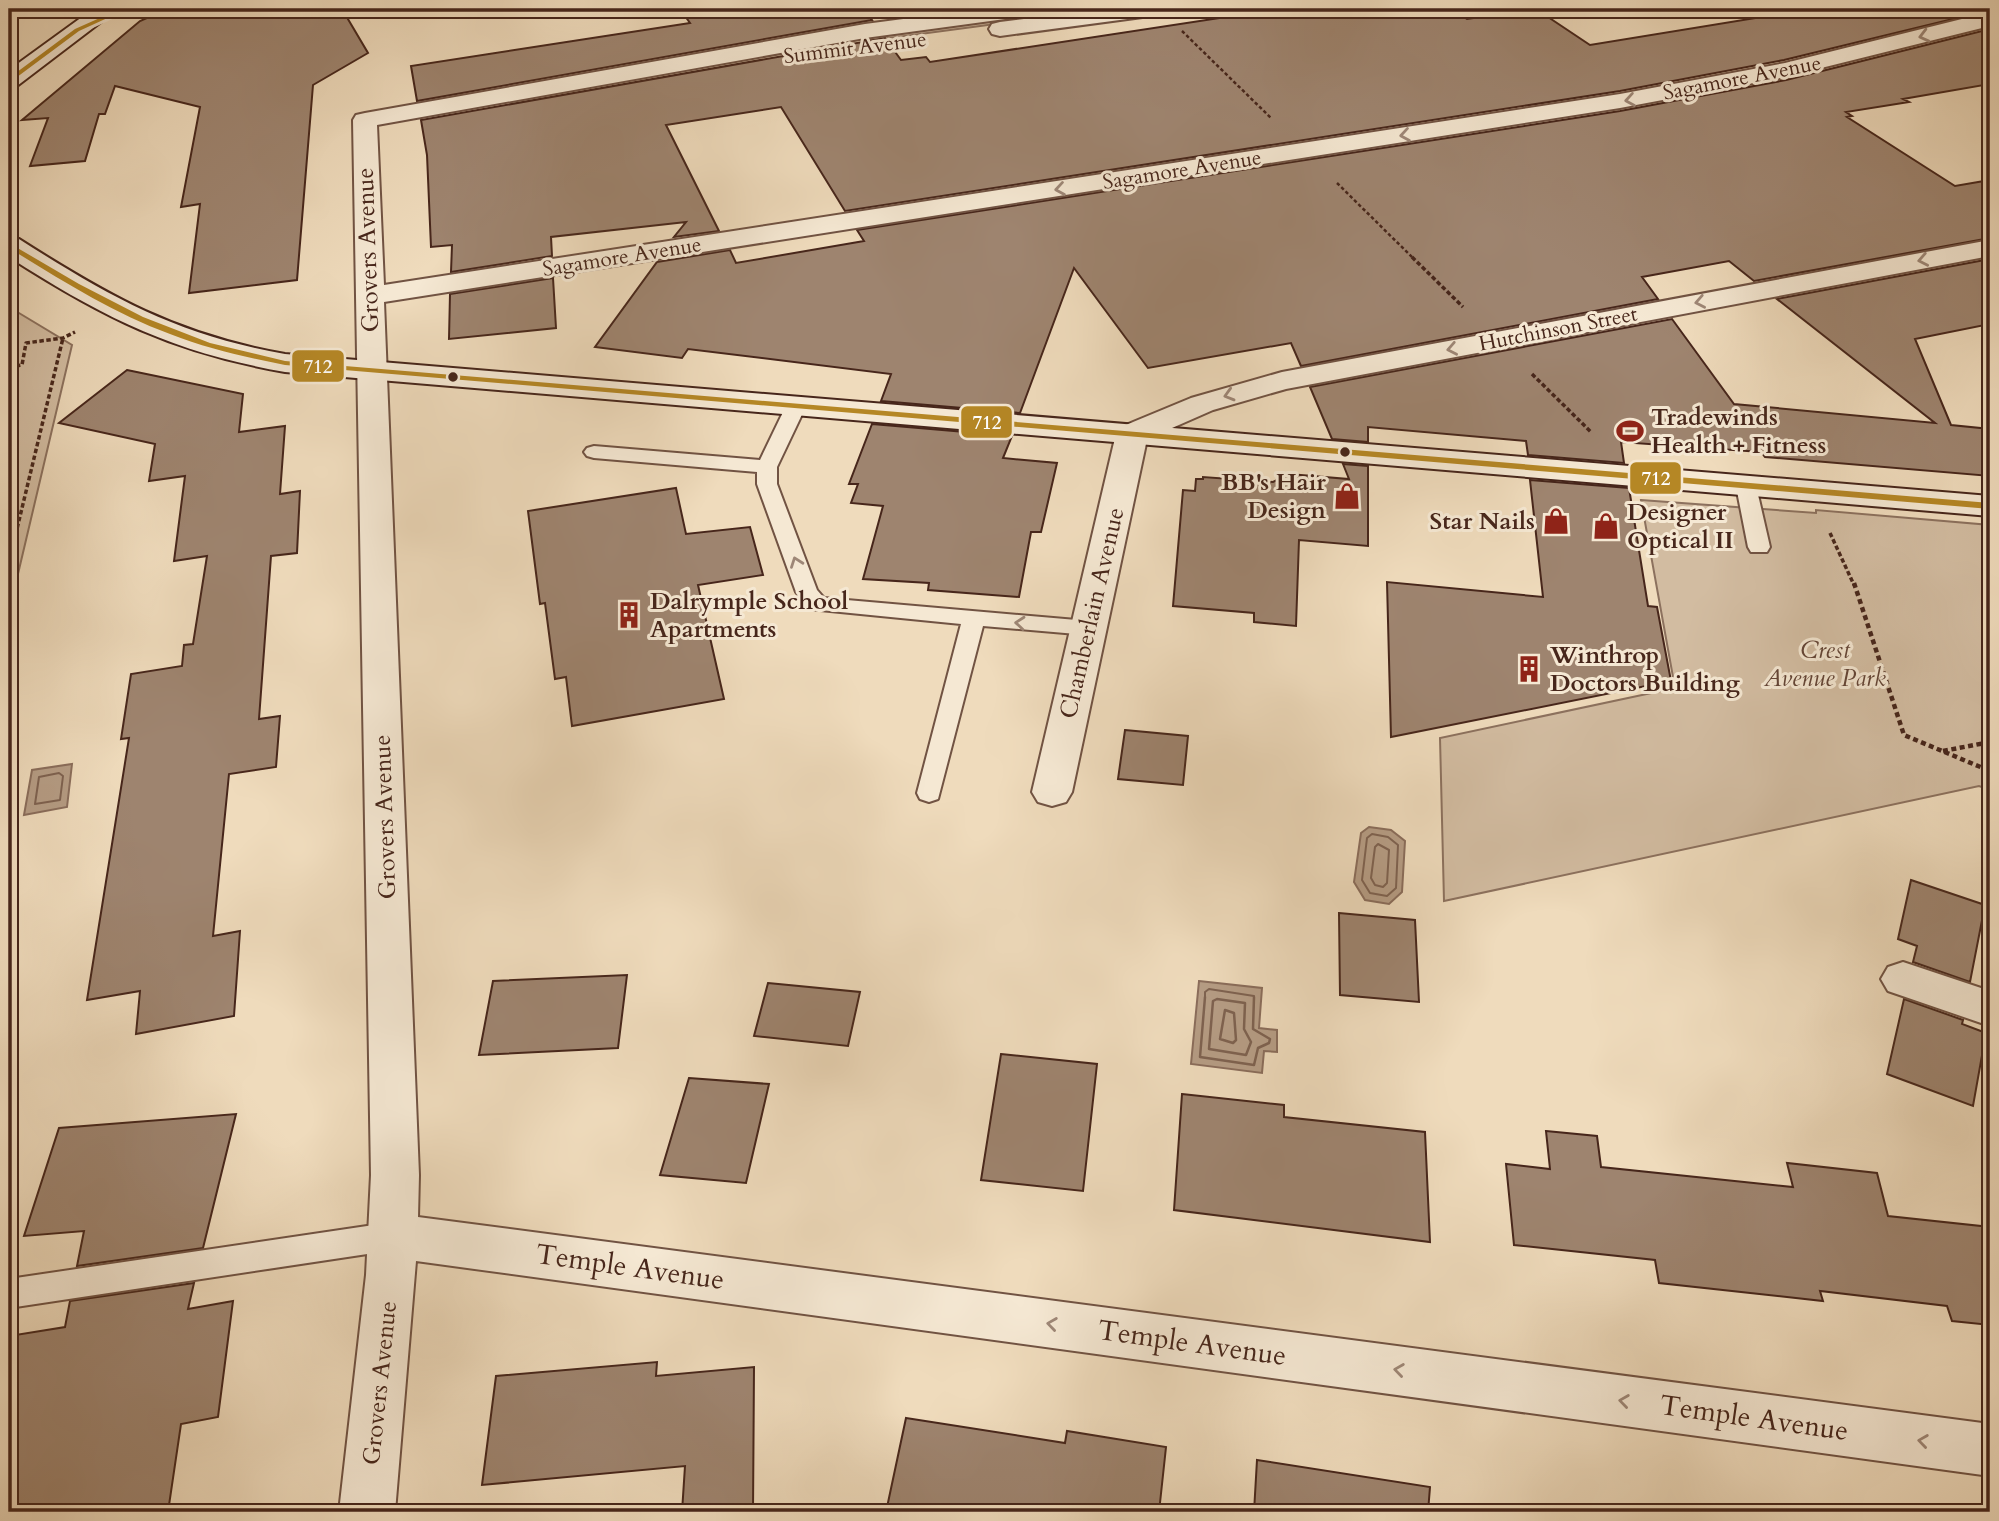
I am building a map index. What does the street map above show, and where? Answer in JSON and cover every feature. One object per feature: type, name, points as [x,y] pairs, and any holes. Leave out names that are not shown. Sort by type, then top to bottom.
[{"type":"street","points":[[9,81],[107,9]]},
{"type":"street","points":[[77,30],[124,9]]},
{"type":"street","name":"Summit Avenue","points":[[365,120],[875,29],[1027,9]]},
{"type":"street","name":"Summit Avenue","points":[[603,79],[1150,9]]},
{"type":"street","name":"Sagamore Avenue","points":[[370,296],[1620,101],[1786,70],[1990,19]]},
{"type":"street","name":"Grovers Avenue","points":[[365,120],[395,1175],[394,1236],[367,1512]]},
{"type":"street","points":[[9,245],[88,295],[131,318],[187,342],[231,354],[285,363],[1990,506]]},
{"type":"street","name":"Hutchinson Street","points":[[1132,434],[1193,407],[1282,381],[1990,248]]},
{"type":"street","name":"Chamberlain Avenue","points":[[1052,792],[1132,434]]},
{"type":"street","points":[[1903,979],[1990,1009]]},
{"type":"street","name":"Temple Avenue","points":[[394,1236],[1990,1450]]},
{"type":"lane","points":[[796,406],[768,467],[767,484],[807,592],[813,601],[834,608],[1088,628]]},
{"type":"lane","points":[[594,452],[768,467]]},
{"type":"lane","points":[[1746,486],[1759,547]]},
{"type":"lane","points":[[929,793],[973,619]]},
{"type":"lane","points":[[9,1294],[394,1236]]},
{"type":"path","points":[[1179,27],[1272,119]]},
{"type":"path","points":[[9,367],[22,365],[26,343],[63,338],[9,562]]},
{"type":"path","points":[[1819,492],[1831,535],[1858,595],[1904,735],[1990,771]]},
{"type":"path","points":[[1944,751],[1990,742]]},
{"type":"green space","points":[[1072,9],[1107,9],[875,40],[866,38]]},
{"type":"green space","points":[[9,307],[72,345],[9,612]]},
{"type":"green space","name":"Crest Avenue Park","points":[[1641,500],[1816,513],[1816,510],[1990,525],[1990,790],[1979,786],[1444,901],[1440,738],[1675,688]]},
{"type":"water","points":[[72,764],[67,807],[24,815],[32,770]]},
{"type":"water","points":[[1369,827],[1391,830],[1405,841],[1402,892],[1389,904],[1365,900],[1354,882],[1361,833]]},
{"type":"water","points":[[1199,981],[1262,988],[1259,1028],[1277,1030],[1277,1052],[1264,1051],[1262,1073],[1191,1064]]},
{"type":"building","points":[[167,9],[342,9],[368,53],[313,85],[297,280],[189,293],[200,204],[181,207],[200,107],[115,86],[105,114],[99,114],[85,161],[30,166],[48,118],[22,120],[140,21]]},
{"type":"building","points":[[680,9],[863,9],[872,20],[417,101],[411,66],[690,23]]},
{"type":"building","points":[[1279,9],[1452,9],[1467,19],[1536,9],[1590,45],[1811,9],[1990,10],[1784,60],[1620,91],[845,211],[781,107],[666,125],[719,231],[674,237],[686,222],[551,237],[552,256],[451,272],[452,245],[431,247],[427,155],[421,120],[885,38],[901,60],[926,57],[930,62]]},
{"type":"building","points":[[1990,29],[1990,84],[1903,99],[1909,102],[1846,112],[1852,116],[1847,117],[1955,186],[1990,180],[1990,238],[1754,281],[1729,261],[1642,277],[1658,299],[1301,366],[1291,343],[1148,368],[1074,268],[1020,413],[881,401],[891,374],[688,349],[682,358],[595,347],[657,262],[730,250],[736,263],[864,241],[857,230],[1620,111],[1786,80]]},
{"type":"building","points":[[1990,259],[1990,324],[1915,339],[1951,425],[1990,429],[1990,476],[1765,457],[1761,452],[1621,442],[1624,463],[1528,455],[1526,441],[1368,427],[1368,442],[1332,439],[1310,387],[1672,319],[1734,404],[1935,423],[1777,299]]},
{"type":"building","points":[[553,278],[556,328],[449,339],[450,294]]},
{"type":"building","points":[[127,370],[243,394],[239,432],[285,426],[280,494],[300,491],[297,553],[271,556],[259,719],[280,716],[276,767],[229,774],[213,936],[240,931],[234,1016],[136,1034],[140,991],[87,1000],[129,738],[121,739],[131,674],[182,666],[184,645],[193,644],[207,556],[174,561],[185,476],[149,481],[155,444],[59,423]]},
{"type":"building","points":[[872,424],[1012,436],[1003,458],[1057,463],[1041,532],[1031,532],[1019,597],[928,590],[929,583],[863,579],[883,506],[851,503],[858,484],[849,484]]},
{"type":"building","points":[[1343,464],[1368,466],[1368,546],[1299,540],[1296,626],[1254,622],[1254,613],[1173,606],[1183,490],[1195,491],[1196,479],[1203,477],[1273,482],[1289,474],[1349,479]]},
{"type":"building","name":"Winthrop Doctors Building","points":[[1530,480],[1629,488],[1648,606],[1657,607],[1671,681],[1391,737],[1387,582],[1543,597]]},
{"type":"building","name":"Dalrymple School Apartments","points":[[676,488],[686,534],[750,527],[763,575],[698,585],[724,699],[572,726],[566,677],[555,679],[545,603],[540,604],[528,511]]},
{"type":"building","points":[[1125,730],[1188,736],[1183,785],[1118,779]]},
{"type":"building","points":[[1911,880],[1985,905],[1970,982],[1913,962],[1917,946],[1898,939]]},
{"type":"building","points":[[1339,913],[1415,920],[1419,1002],[1340,995]]},
{"type":"building","points":[[627,975],[618,1048],[479,1055],[493,981]]},
{"type":"building","points":[[768,983],[860,992],[848,1046],[754,1036]]},
{"type":"building","points":[[1904,999],[1963,1020],[1962,1024],[1986,1033],[1973,1106],[1887,1074]]},
{"type":"building","points":[[1001,1054],[1097,1064],[1083,1191],[981,1180]]},
{"type":"building","points":[[689,1078],[769,1084],[746,1183],[660,1175]]},
{"type":"building","points":[[1182,1094],[1284,1105],[1284,1117],[1425,1132],[1430,1242],[1174,1210]]},
{"type":"building","points":[[236,1114],[203,1248],[77,1266],[84,1231],[24,1236],[59,1128]]},
{"type":"building","points":[[1546,1131],[1597,1136],[1601,1167],[1793,1187],[1787,1163],[1877,1173],[1888,1216],[1990,1227],[1990,1325],[1952,1321],[1947,1306],[1820,1291],[1823,1301],[1659,1283],[1655,1260],[1514,1245],[1506,1164],[1550,1169]]},
{"type":"building","points":[[194,1283],[188,1309],[233,1301],[218,1417],[181,1424],[168,1512],[9,1512],[9,1336],[65,1327],[70,1301]]},
{"type":"building","points":[[657,1362],[656,1376],[754,1367],[753,1512],[682,1512],[685,1466],[482,1485],[496,1376]]},
{"type":"building","points":[[906,1418],[1065,1443],[1067,1431],[1166,1447],[1159,1512],[886,1512]]},
{"type":"building","points":[[1257,1460],[1430,1487],[1428,1512],[1254,1512]]},
{"type":"transit line","name":"712","points":[[9,81],[77,30],[124,9]]},
{"type":"transit line","name":"712","points":[[9,245],[76,286],[140,319],[208,345],[285,363],[1990,506]]},
{"type":"place","name":"Tradewinds Health + Fitness","points":[[1630,431]]},
{"type":"place","name":"BB's Hair Design","points":[[1347,496]]},
{"type":"place","name":"Star Nails","points":[[1556,521]]},
{"type":"place","name":"Designer Optical II","points":[[1606,526]]},
{"type":"place","name":"Dalrymple School Apartments","points":[[629,615]]},
{"type":"place","name":"Winthrop Doctors Building","points":[[1529,669]]}]
